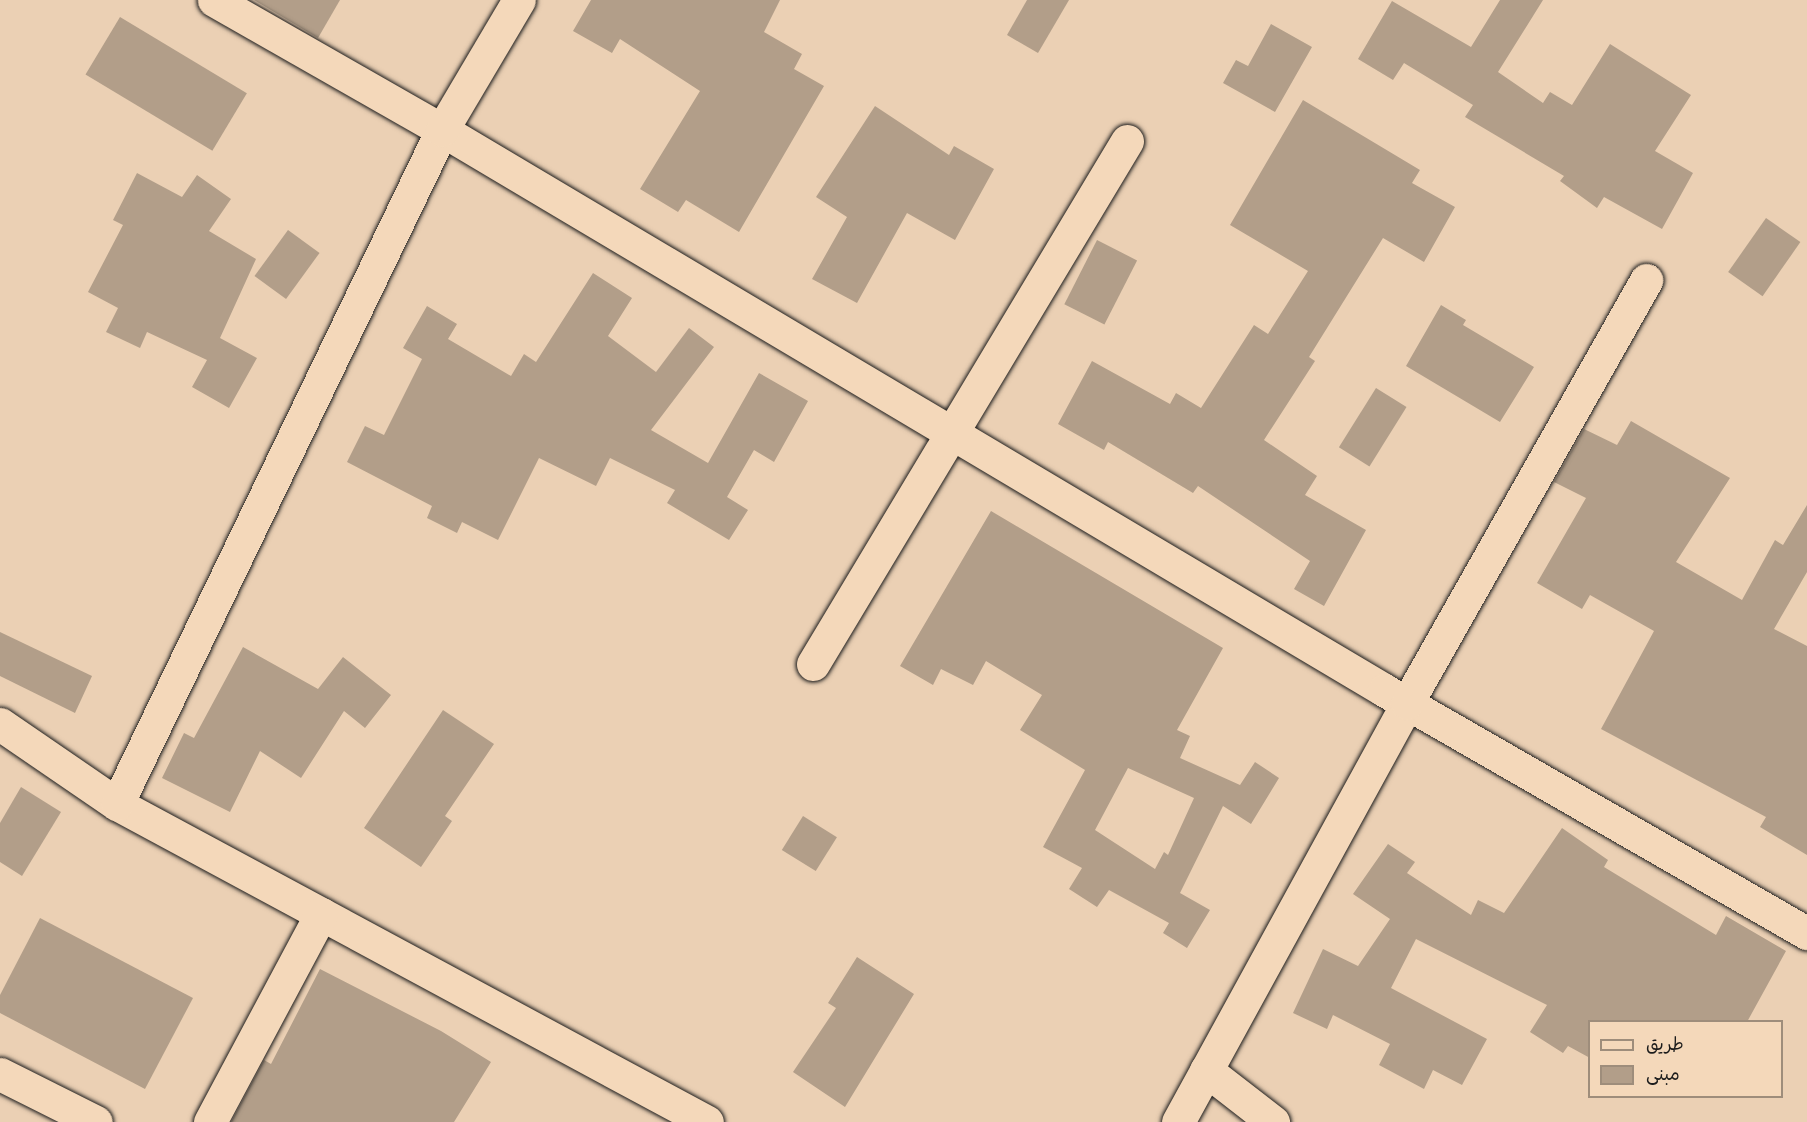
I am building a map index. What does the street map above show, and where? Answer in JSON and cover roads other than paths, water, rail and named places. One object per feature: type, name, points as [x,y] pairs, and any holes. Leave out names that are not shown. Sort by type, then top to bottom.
[{"type":"street","points":[[214,0],[442,130],[1407,703],[1807,933]]},
{"type":"street","points":[[117,804],[442,130],[519,0]]},
{"type":"street","points":[[813,664],[1127,141]]},
{"type":"street","points":[[1178,1122],[1407,703],[1646,280]]},
{"type":"street","points":[[0,724],[117,804],[707,1122]]},
{"type":"street","points":[[210,1122],[321,914]]},
{"type":"street","points":[[1206,1070],[1273,1122]]},
{"type":"street","points":[[0,1074],[96,1122]]}]
